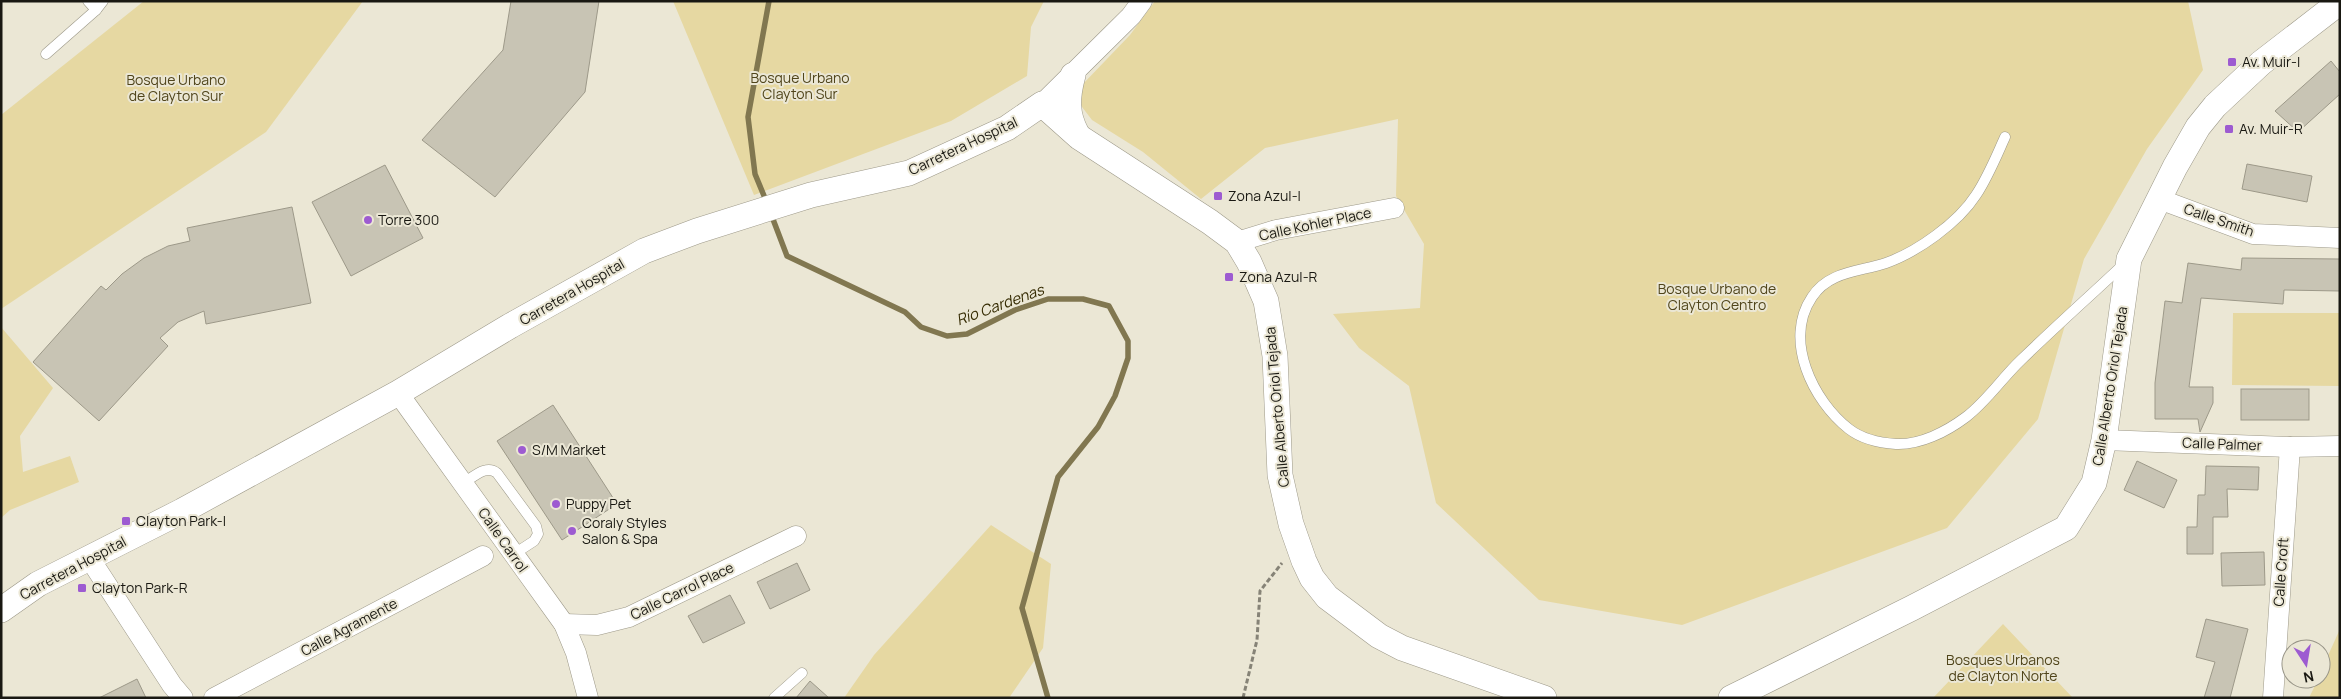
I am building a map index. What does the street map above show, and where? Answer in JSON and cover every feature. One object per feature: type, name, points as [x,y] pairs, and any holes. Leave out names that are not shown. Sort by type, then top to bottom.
[{"type":"street","name":"Carretera Hospital","points":[[1,610],[38,584],[90,559],[398,393],[644,251],[697,230],[810,195],[909,173],[1007,128],[1042,104],[1074,75],[1131,16],[1142,1]]},
{"type":"street","name":"Calle Alberto Oriol Tejada","points":[[1731,698],[1912,608],[2066,528],[2094,483],[2104,440],[2129,259],[2159,199],[2198,127],[2215,106],[2261,63],[2340,2]]},
{"type":"street","points":[[1074,75],[1067,102],[1071,120],[1078,136]]},
{"type":"street","name":"Calle Alberto Oriol Tejada","points":[[1042,104],[1078,136],[1113,160],[1163,189],[1237,242],[1259,281],[1266,301],[1275,356],[1280,474],[1297,544],[1312,578],[1327,597],[1379,636],[1394,644],[1419,655],[1544,698]]},
{"type":"street","points":[[1007,128],[1026,124],[1045,125],[1078,136]]},
{"type":"street","name":"Calle Smith","points":[[2159,199],[2253,234],[2340,238]]},
{"type":"street","name":"Calle Kohler Place","points":[[1237,242],[1276,230],[1394,208]]},
{"type":"street","name":"Calle Carrol","points":[[398,393],[564,624],[576,653],[588,698]]},
{"type":"street","name":"Calle Palmer","points":[[2104,440],[2290,447],[2340,446]]},
{"type":"street","name":"Calle Croft","points":[[2272,698],[2290,447]]},
{"type":"street","name":"Calle Carrol Place","points":[[564,624],[597,625],[629,617],[796,536]]},
{"type":"street","name":"Calle Agramente","points":[[214,698],[483,556]]},
{"type":"street","points":[[90,559],[172,685],[183,698]]},
{"type":"lane","points":[[88,1],[96,10]]},
{"type":"lane","points":[[46,54],[96,10],[103,1]]},
{"type":"lane","points":[[2005,137],[1992,167],[1976,196],[1955,220],[1906,254],[1885,263],[1841,274],[1812,296],[1803,319],[1801,335],[1803,354],[1814,388],[1830,412],[1850,430],[1872,440],[1888,444],[1911,443],[1945,431],[1977,407],[2020,361],[2129,259]]},
{"type":"lane","points":[[463,484],[486,469],[491,469],[497,473],[536,526],[538,534],[534,541],[514,554]]},
{"type":"lane","points":[[774,698],[802,673]]},
{"type":"path","points":[[1243,698],[1257,640],[1260,591],[1286,559]]},
{"type":"green space","name":"Bosque Urbano de Clayton Sur","points":[[144,1],[363,1],[266,132],[1,309],[1,115]]},
{"type":"green space","name":"Bosque Urbano Clayton Sur","points":[[673,1],[1044,1],[1031,27],[1027,76],[951,121],[754,195]]},
{"type":"green space","name":"Bosque Urbano de Clayton Centro","points":[[1155,1],[2188,1],[2203,70],[2147,149],[2084,259],[2038,419],[1947,528],[1682,625],[1539,600],[1436,503],[1409,386],[1359,348],[1333,314],[1420,308],[1424,244],[1396,196],[1398,119],[1265,148],[1201,199],[1143,152],[1092,120],[1079,103],[1081,86],[1130,35]]},
{"type":"green space","points":[[2233,313],[2340,313],[2340,386],[2232,385]]},
{"type":"green space","points":[[1,327],[53,388],[20,436],[23,472],[70,456],[79,482],[10,510],[1,518]]},
{"type":"green space","points":[[991,525],[1051,564],[1043,648],[1009,698],[844,698],[874,655]]},
{"type":"green space","name":"Bosques Urbanos de Clayton Norte","points":[[2003,624],[2073,698],[1933,698]]},
{"type":"green space","points":[[2340,629],[2340,698],[2309,698],[2313,689],[2331,689],[2331,649]]},
{"type":"building","points":[[511,1],[599,1],[585,92],[495,197],[422,140],[503,50]]},
{"type":"building","points":[[2331,61],[2340,72],[2340,94],[2298,132],[2275,111]]},
{"type":"building","points":[[2247,164],[2312,176],[2307,202],[2242,189]]},
{"type":"building","name":"Torre 300","points":[[385,165],[423,238],[351,276],[312,202]]},
{"type":"building","points":[[292,207],[311,303],[206,324],[204,311],[178,322],[160,338],[168,346],[99,421],[33,362],[101,286],[106,290],[122,274],[144,258],[168,246],[190,241],[187,228]]},
{"type":"building","points":[[2242,258],[2340,259],[2340,291],[2284,290],[2283,304],[2201,298],[2189,387],[2213,387],[2213,403],[2200,432],[2198,419],[2155,419],[2155,383],[2165,301],[2182,303],[2188,263],[2241,270]]},
{"type":"building","points":[[2241,389],[2309,389],[2309,420],[2241,420]]},
{"type":"building","points":[[553,405],[617,504],[562,540],[497,441]]},
{"type":"building","points":[[2137,461],[2177,480],[2164,508],[2124,490]]},
{"type":"building","points":[[2206,466],[2259,467],[2258,490],[2227,489],[2228,517],[2213,517],[2213,554],[2187,554],[2187,527],[2197,527],[2198,495],[2205,495]]},
{"type":"building","points":[[2264,552],[2265,585],[2222,586],[2221,553]]},
{"type":"building","points":[[797,563],[810,590],[770,609],[757,582]]},
{"type":"building","points":[[730,595],[745,623],[703,643],[688,616]]},
{"type":"building","points":[[2206,619],[2248,629],[2230,698],[2204,698],[2215,662],[2196,657]]},
{"type":"building","points":[[137,679],[146,698],[99,698]]},
{"type":"building","points":[[810,681],[829,698],[796,698]]},
{"type":"waterway","name":"Río Cardenas","points":[[767,203],[755,174],[748,117],[769,1]]},
{"type":"waterway","name":"Río Cardenas","points":[[771,214],[787,256],[905,312],[921,327],[947,336],[967,334],[1015,310],[1048,299],[1083,299],[1109,306],[1128,341],[1128,358],[1115,396],[1098,427],[1058,477],[1022,608],[1048,698]]},
{"type":"place","name":"Av. Muir-I","points":[[2232,62]]},
{"type":"place","name":"Av. Muir-R","points":[[2229,129]]},
{"type":"place","name":"Zona Azul-I","points":[[1218,196]]},
{"type":"place","name":"Torre 300","points":[[368,220]]},
{"type":"place","name":"Zona Azul-R","points":[[1229,277]]},
{"type":"place","name":"S/M Market","points":[[522,450]]},
{"type":"place","name":"Puppy Pet","points":[[556,504]]},
{"type":"place","name":"Clayton Park-I","points":[[126,521]]},
{"type":"place","name":"Coraly Styles Salon & Spa","points":[[572,531]]},
{"type":"place","name":"Clayton Park-R","points":[[82,588]]}]
